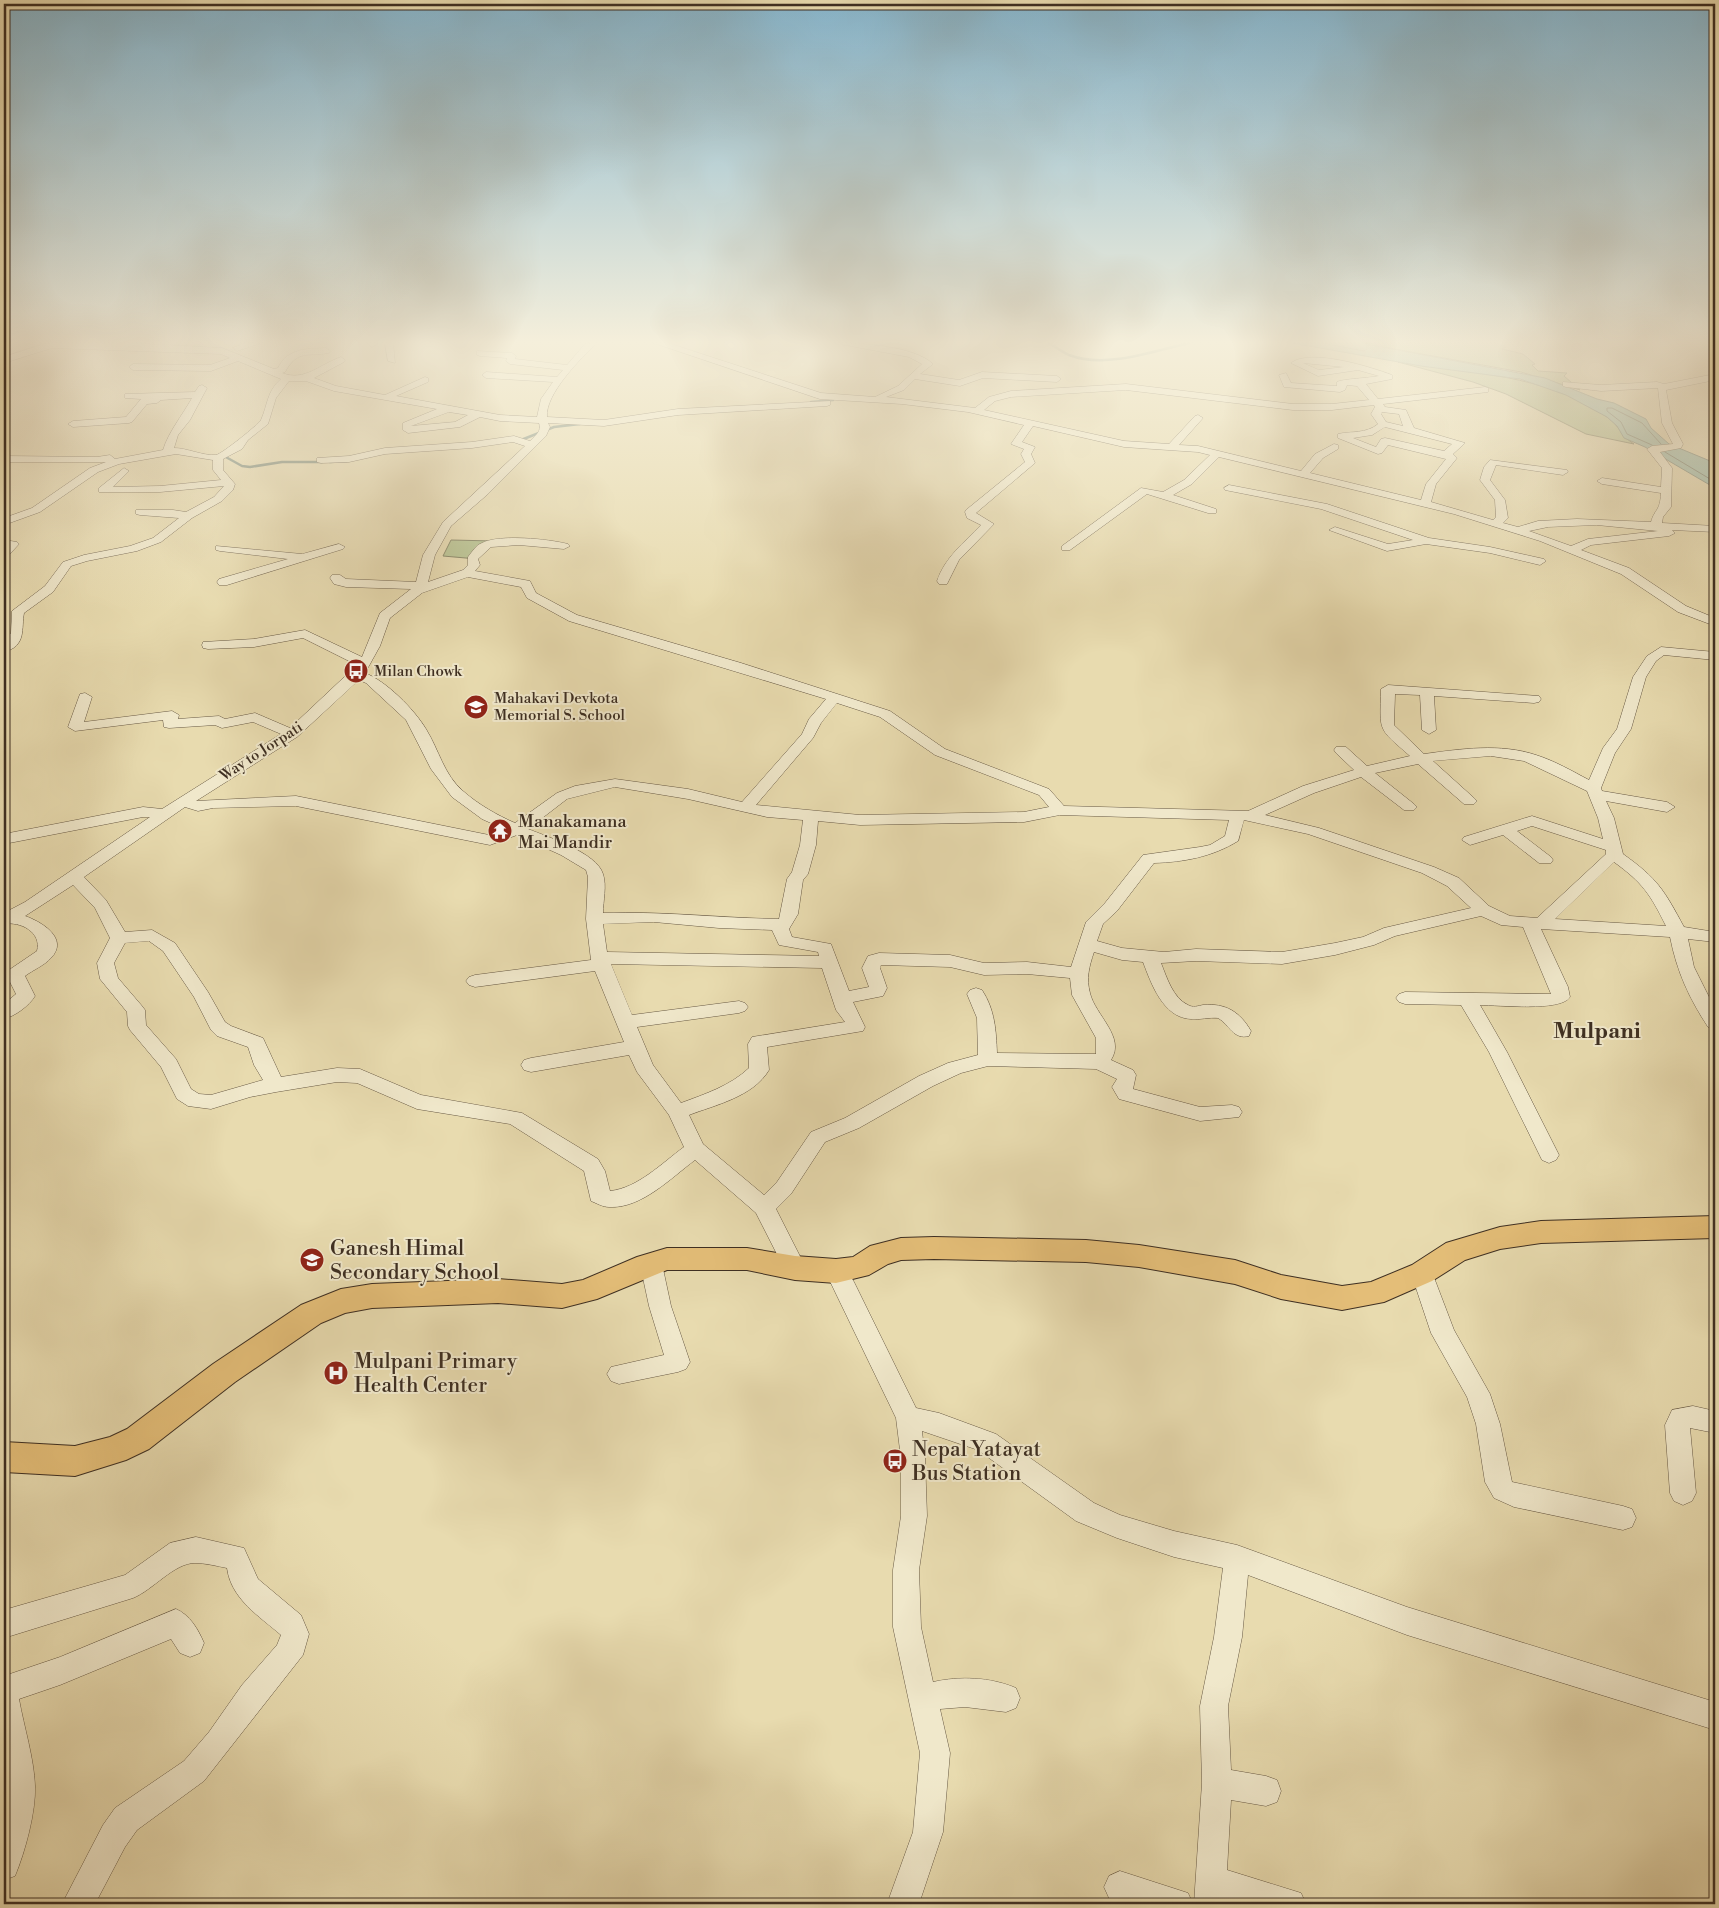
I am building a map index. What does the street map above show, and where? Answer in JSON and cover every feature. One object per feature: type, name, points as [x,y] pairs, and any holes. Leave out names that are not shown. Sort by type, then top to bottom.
[{"type":"main road","points":[[4,1457],[74,1461],[115,1450],[138,1439],[224,1374],[296,1324],[327,1306],[372,1296],[447,1295],[481,1291],[543,1296],[574,1295],[604,1285],[667,1259],[724,1257],[747,1259],[795,1268],[836,1271],[859,1268],[880,1254],[901,1249],[1086,1251],[1139,1256],[1235,1272],[1281,1287],[1342,1298],[1374,1294],[1422,1273],[1456,1250],[1508,1237],[1541,1232],[1715,1228]]},
{"type":"street","points":[[4,522],[36,510],[102,466],[163,452],[175,432]]},
{"type":"street","points":[[4,459],[97,460],[134,453],[184,451],[218,458],[238,447],[244,438],[252,432]]},
{"type":"street","points":[[419,588],[425,577],[432,547],[448,524],[484,492],[524,442],[537,432]]},
{"type":"street","points":[[943,581],[945,571],[963,548],[988,524],[971,516],[970,512],[1030,463],[1026,454],[1030,447],[1016,444],[1024,432]]},
{"type":"street","points":[[1073,432],[1124,444],[1173,446],[1217,454],[1496,523],[1557,544],[1625,572],[1674,605],[1715,622]]},
{"type":"street","points":[[1173,446],[1185,432]]},
{"type":"street","points":[[1368,432],[1341,436],[1378,451],[1384,441],[1446,454],[1452,458],[1431,484],[1425,504]]},
{"type":"street","points":[[1418,432],[1460,443],[1446,454]]},
{"type":"street","points":[[1656,524],[1658,516],[1666,507],[1666,466],[1652,449],[1667,449],[1677,446],[1678,444],[1672,432]]},
{"type":"street","points":[[321,460],[340,460],[385,451],[524,442]]},
{"type":"street","points":[[1304,474],[1319,456],[1334,446]]},
{"type":"street","points":[[1165,496],[1188,482],[1217,454]]},
{"type":"street","points":[[4,648],[17,635],[19,629],[16,616],[18,611],[49,589],[64,567],[84,558],[117,553],[147,544],[167,534],[188,516],[218,499],[229,488],[229,482],[218,470],[218,458]]},
{"type":"street","points":[[1496,523],[1502,518],[1500,500],[1485,480],[1489,466],[1494,462],[1563,472]]},
{"type":"street","points":[[124,471],[104,490],[160,489],[229,482]]},
{"type":"street","points":[[1602,481],[1667,491]]},
{"type":"street","points":[[1229,488],[1323,506],[1427,541],[1540,561]]},
{"type":"street","points":[[1066,548],[1145,490],[1212,511]]},
{"type":"street","points":[[140,512],[173,513],[188,516]]},
{"type":"street","points":[[1520,531],[1530,526],[1570,522],[1656,524],[1715,529]]},
{"type":"street","points":[[1571,550],[1588,542],[1669,533],[1656,524]]},
{"type":"street","points":[[1335,530],[1388,548],[1427,541]]},
{"type":"street","points":[[467,573],[474,565],[472,559],[487,545],[514,542],[564,546]]},
{"type":"street","points":[[4,543],[14,544],[4,554]]},
{"type":"street","points":[[1524,557],[1527,552],[1557,544]]},
{"type":"street","points":[[223,582],[339,547]]},
{"type":"street","points":[[220,548],[303,557]]},
{"type":"street","points":[[336,578],[346,583],[419,588],[467,573],[526,584],[531,595],[573,618],[835,697],[885,714],[940,752],[1044,792],[1060,810]]},
{"type":"street","name":"Way to Jorpati","points":[[7,918],[31,906],[183,802],[292,734],[361,669],[374,646],[384,616],[419,588]]},
{"type":"street","points":[[208,645],[254,643],[305,634],[361,669],[411,717],[420,730],[438,770],[457,794],[487,816],[567,852],[593,868],[596,877],[594,919],[600,961],[644,1067],[677,1112],[696,1149],[764,1207],[795,1268]]},
{"type":"street","points":[[1536,923],[1609,858],[1613,852],[1606,818],[1594,791],[1610,749],[1623,730],[1632,706],[1636,682],[1653,655],[1661,650],[1715,656]]},
{"type":"street","points":[[1469,801],[1390,731],[1388,725],[1388,689],[1534,699]]},
{"type":"street","points":[[1426,691],[1429,730]]},
{"type":"street","points":[[85,697],[75,727],[172,715],[168,724],[219,720],[222,724],[255,718],[292,734]]},
{"type":"street","points":[[745,808],[808,735],[814,722],[835,697]]},
{"type":"street","points":[[1341,750],[1364,772],[1410,807]]},
{"type":"street","points":[[1099,1062],[1105,1055],[1105,1038],[1081,995],[1078,972],[1095,922],[1111,907],[1150,858],[1184,856],[1216,848],[1232,838],[1244,816],[1290,796],[1364,772],[1422,760],[1475,752],[1500,752],[1522,756],[1594,791],[1667,808]]},
{"type":"street","points":[[183,802],[198,806],[213,803],[296,801],[490,840],[516,830],[562,796],[615,783],[688,794],[768,812],[860,820],[1024,816],[1060,810],[1244,816],[1313,831],[1428,870],[1453,882],[1483,910],[1506,921],[1678,932],[1715,937]]},
{"type":"street","points":[[4,839],[143,812],[165,814]]},
{"type":"street","points":[[594,919],[654,917],[785,926],[790,914],[792,891],[808,845],[810,815]]},
{"type":"street","points":[[1470,840],[1532,821],[1613,852],[1648,880],[1656,890],[1678,932],[1685,967],[1715,1023]]},
{"type":"street","points":[[1504,829],[1545,860]]},
{"type":"street","points":[[73,877],[87,887],[99,901],[110,916],[119,938]]},
{"type":"street","points":[[1086,944],[1122,954],[1150,958],[1196,954],[1256,958],[1306,954],[1368,941],[1390,932],[1483,910]]},
{"type":"street","points":[[4,1013],[26,996],[15,974],[45,954],[47,949],[47,936],[44,930],[7,918]]},
{"type":"street","points":[[1405,998],[1553,1000],[1561,997],[1536,923]]},
{"type":"street","points":[[677,1112],[723,1094],[754,1076],[759,1070],[758,1044],[760,1042],[854,1028],[851,1014],[845,1010],[844,998],[833,974],[831,962],[825,948],[785,941],[780,927]]},
{"type":"street","points":[[119,938],[152,935],[169,947],[202,996],[218,1026],[224,1031],[256,1043],[264,1065],[276,1085]]},
{"type":"street","points":[[119,938],[107,959],[105,967],[108,976],[115,987],[136,1010],[136,1026],[169,1064],[184,1094],[195,1100],[211,1102],[249,1090],[276,1085],[337,1076],[360,1076],[416,1102],[515,1118],[591,1165],[595,1172],[598,1195],[604,1200],[613,1200],[634,1194],[696,1149]]},
{"type":"street","points":[[1150,958],[1163,988],[1178,1007],[1191,1013],[1225,1012],[1232,1016],[1242,1031]]},
{"type":"street","points":[[844,998],[877,992],[878,988],[871,968],[874,960],[879,959],[950,961],[984,969],[1028,968],[1078,972]]},
{"type":"street","points":[[475,981],[600,961],[831,962]]},
{"type":"street","points":[[976,994],[986,1018],[988,1059]]},
{"type":"street","points":[[1467,999],[1498,1052],[1549,1155]]},
{"type":"street","points":[[625,1022],[739,1007]]},
{"type":"street","points":[[531,1065],[635,1047]]},
{"type":"street","points":[[764,1207],[784,1188],[818,1137],[852,1123],[926,1081],[954,1068],[988,1059],[1099,1062],[1126,1075],[1127,1078],[1122,1087],[1126,1094],[1200,1114],[1232,1112]]},
{"type":"street","points":[[619,1374],[678,1362],[660,1306],[651,1264]]},
{"type":"street","points":[[836,1271],[858,1310],[885,1374],[908,1417],[913,1458],[914,1516],[906,1570],[906,1627],[935,1753],[928,1832],[903,1904]]},
{"type":"street","points":[[1422,1273],[1443,1333],[1478,1394],[1488,1424],[1498,1482],[1503,1490],[1514,1495],[1623,1518]]},
{"type":"street","points":[[908,1417],[939,1424],[986,1442],[1085,1512],[1117,1526],[1174,1544],[1237,1558],[1407,1621],[1715,1716]]},
{"type":"street","points":[[1683,1493],[1677,1425],[1680,1418],[1694,1417],[1715,1422]]},
{"type":"street","points":[[4,1624],[133,1585],[179,1552],[196,1550],[235,1557],[239,1562],[241,1576],[248,1588],[257,1598],[291,1625],[295,1634],[293,1645],[287,1655],[252,1695],[220,1742],[194,1771],[126,1819],[114,1836],[78,1904]]},
{"type":"street","points":[[1237,1558],[1228,1637],[1214,1706],[1217,1783],[1211,1893],[1290,1904]]},
{"type":"street","points":[[4,1690],[60,1671],[176,1624],[190,1643]]},
{"type":"street","points":[[923,1700],[946,1692],[968,1692],[1006,1698]]},
{"type":"street","points":[[4,1697],[20,1786],[11,1812],[4,1865]]},
{"type":"street","points":[[1217,1783],[1266,1791]]},
{"type":"street","points":[[1120,1887],[1177,1904]]},
{"type":"green space","points":[[1582,432],[1621,432],[1634,444]]},
{"type":"green space","points":[[451,540],[494,541],[477,559],[443,556]]},
{"type":"water","points":[[1621,432],[1656,432],[1669,444],[1715,463],[1715,488],[1645,447],[1624,438]]},
{"type":"waterway","points":[[521,440],[541,432]]},
{"type":"waterway","points":[[224,456],[242,466],[250,467],[282,462],[322,462]]},
{"type":"waterway","points":[[330,462],[347,461]]},
{"type":"place","name":"Milan Chowk","points":[[356,671]]},
{"type":"place","name":"Mahakavi Devkota Memorial S. School","points":[[476,707]]},
{"type":"place","name":"Manakamana Mai Mandir","points":[[500,831]]},
{"type":"place","name":"Ganesh Himal Secondary School","points":[[312,1260]]},
{"type":"place","name":"Mulpani Primary Health Center","points":[[336,1373]]},
{"type":"place","name":"Nepal Yatayat Bus Station","points":[[895,1461]]},
{"type":"district","name":"Mulpani","points":[[1597,1030]]}]
